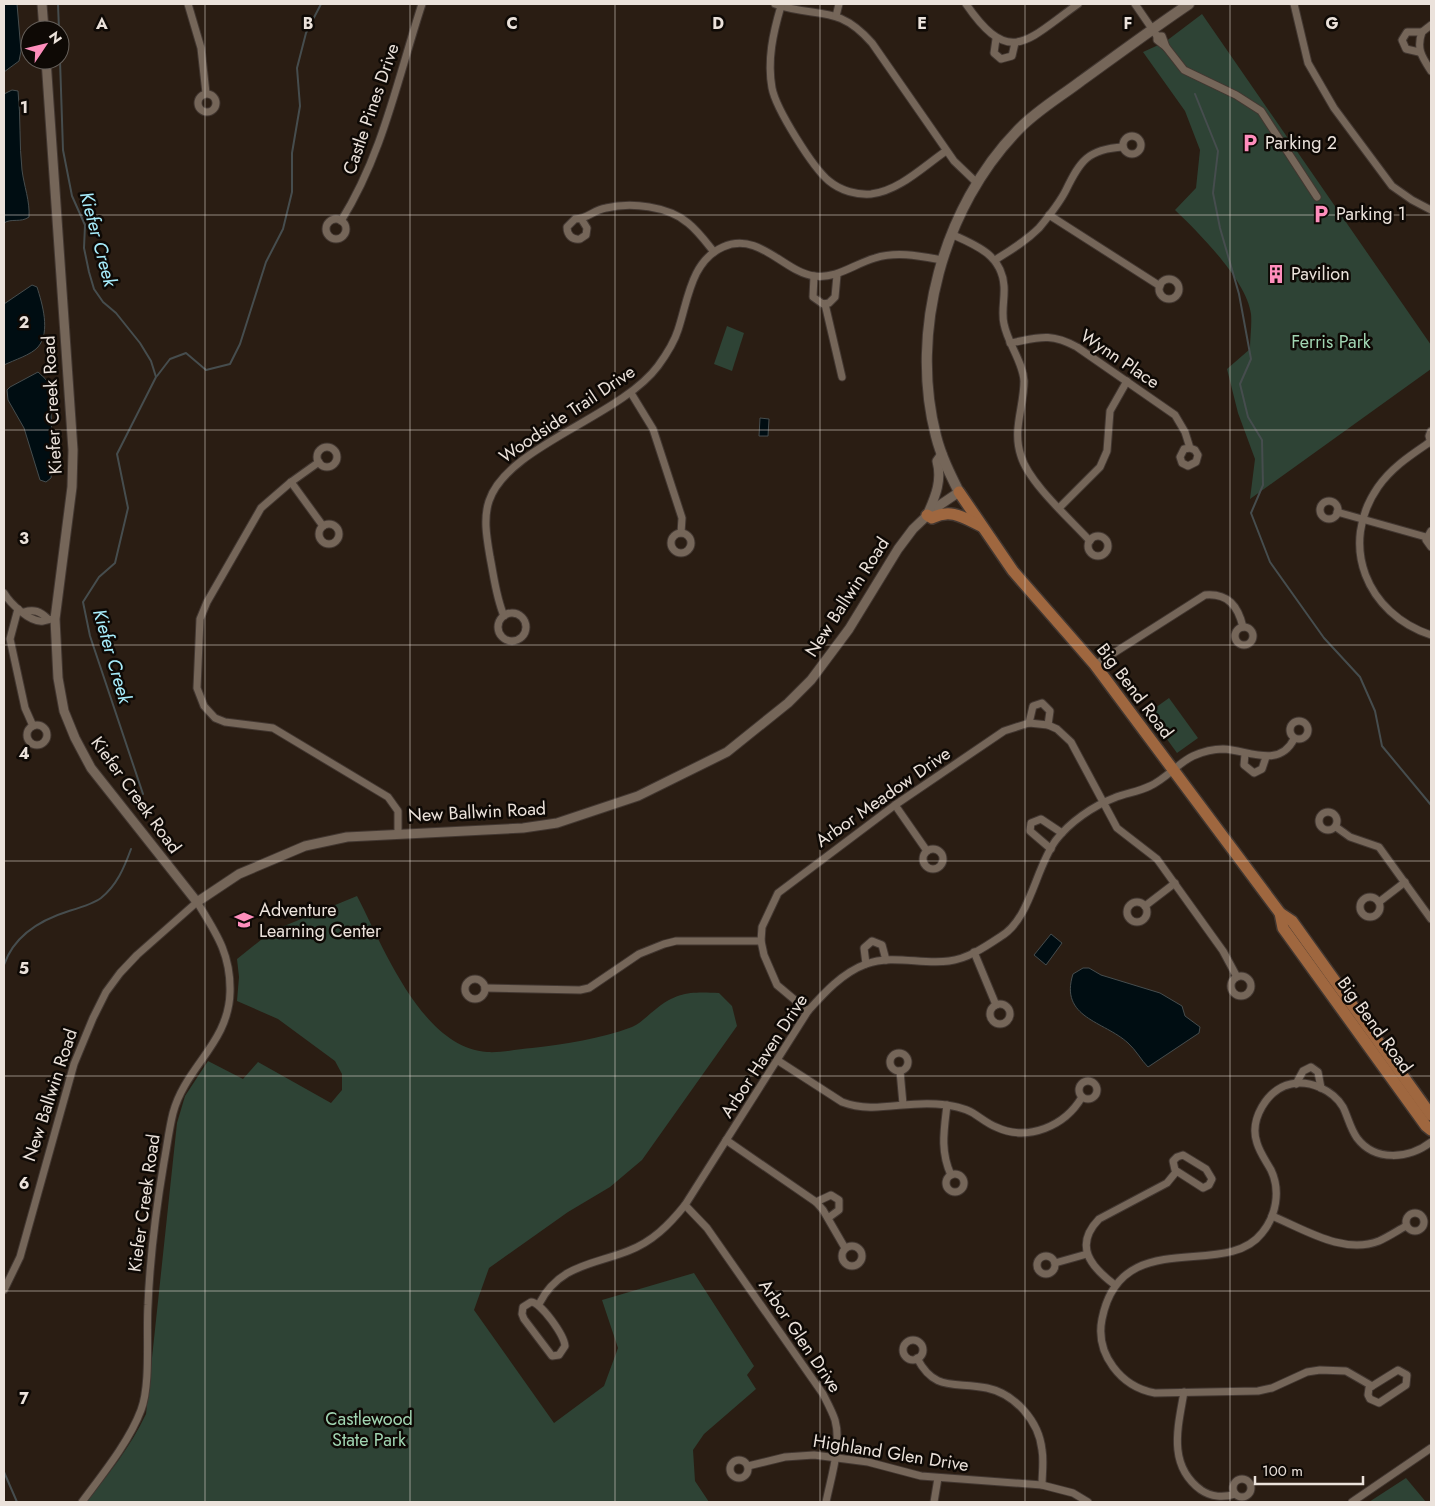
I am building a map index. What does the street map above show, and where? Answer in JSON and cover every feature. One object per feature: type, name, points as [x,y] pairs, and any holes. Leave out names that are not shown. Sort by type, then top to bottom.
[{"type":"main road","points":[[959,492],[942,454],[933,421],[928,371],[931,314],[942,260],[951,234],[977,183],[1003,147],[1027,121],[1155,32],[1189,4]]},
{"type":"main road","name":"Big Bend Road","points":[[959,492],[1013,571],[1095,665],[1280,913],[1292,921],[1431,1115]]},
{"type":"main road","points":[[927,515],[932,518],[939,514],[954,514],[982,526]]},
{"type":"main road","name":"Big Bend Road","points":[[1280,913],[1283,928],[1426,1126],[1431,1130]]},
{"type":"street","points":[[42,4],[43,20]]},
{"type":"street","points":[[188,4],[201,48],[206,93]]},
{"type":"street","name":"Castle Pines Drive","points":[[341,221],[375,156],[422,4]]},
{"type":"street","points":[[836,16],[839,4]]},
{"type":"street","points":[[966,4],[981,26],[999,39],[1015,43],[1028,39],[1078,4]]},
{"type":"street","points":[[1135,4],[1155,32],[1162,36],[1166,47],[1184,70],[1236,95],[1261,111],[1317,197]]},
{"type":"street","points":[[1294,4],[1308,63],[1334,108],[1385,179],[1400,192],[1431,210]]},
{"type":"street","points":[[946,150],[894,186],[882,192],[853,193],[829,182],[781,115],[774,97],[770,71],[772,40],[778,5],[819,8],[859,30],[872,43],[946,150],[977,183]]},
{"type":"street","points":[[1419,52],[1406,49],[1402,40],[1407,32],[1422,32],[1431,25]]},
{"type":"street","points":[[1422,32],[1419,52],[1431,71]]},
{"type":"street","points":[[999,39],[994,53],[1001,59],[1012,56],[1015,43]]},
{"type":"street","name":"Kiefer Creek Road","points":[[47,70],[73,450],[72,487],[51,619],[64,711],[75,738],[91,768],[196,902],[221,941],[227,956],[230,991],[229,1005],[223,1027],[212,1047],[188,1079],[173,1114],[154,1217],[148,1289],[146,1378],[142,1409],[112,1460],[82,1502]]},
{"type":"street","points":[[995,260],[1029,237],[1049,215],[1058,204],[1074,171],[1085,159],[1100,151],[1123,148]]},
{"type":"street","points":[[582,220],[605,208],[630,205],[649,208],[679,217],[688,223],[714,252],[726,246],[747,244],[814,276],[837,275],[869,260],[888,255],[914,255],[942,260]]},
{"type":"street","points":[[1049,215],[1160,286]]},
{"type":"street","points":[[951,234],[976,244],[995,260],[1004,286],[1003,318],[1010,343],[1023,375],[1017,432],[1021,458],[1033,478],[1090,541]]},
{"type":"street","name":"Woodside Trail Drive","points":[[504,616],[497,601],[485,523],[489,501],[494,490],[509,469],[631,393],[649,376],[667,353],[678,330],[695,275],[703,262],[714,252]]},
{"type":"street","points":[[814,276],[813,297],[819,303],[825,304],[835,297],[837,275]]},
{"type":"street","points":[[825,304],[842,377]]},
{"type":"street","name":"Wynn Place","points":[[1010,343],[1035,337],[1054,337],[1077,346],[1175,415],[1186,432],[1190,448]]},
{"type":"street","points":[[1060,507],[1100,467],[1107,451],[1110,411],[1127,381]]},
{"type":"street","points":[[631,393],[653,429],[682,518],[681,533]]},
{"type":"street","points":[[1431,431],[1429,436],[1431,443],[1402,462],[1384,479],[1368,503],[1363,520],[1360,552],[1370,586],[1385,608],[1406,625],[1431,635]]},
{"type":"street","points":[[927,515],[938,486],[939,470],[937,461],[942,454]]},
{"type":"street","points":[[319,462],[291,482],[261,508],[202,611],[197,688],[204,706],[215,718],[232,724],[254,724],[273,728],[388,796],[398,812],[398,832]]},
{"type":"street","points":[[291,482],[324,526]]},
{"type":"street","name":"New Ballwin Road","points":[[4,1290],[20,1257],[74,1064],[93,1018],[106,992],[120,973],[137,955],[196,902],[239,874],[305,846],[347,837],[398,832],[468,832],[523,828],[557,823],[638,796],[727,752],[788,703],[811,680],[849,629],[912,529],[927,515],[959,492]]},
{"type":"street","points":[[1337,512],[1363,520],[1429,534],[1427,543],[1431,547]]},
{"type":"street","points":[[4,593],[29,618],[42,621],[51,619]]},
{"type":"street","points":[[1095,665],[1205,595],[1224,597],[1231,602],[1238,608],[1243,627]]},
{"type":"street","points":[[21,611],[10,639],[25,708],[33,726]]},
{"type":"street","points":[[1029,723],[1033,706],[1042,703],[1050,711],[1048,724],[1064,734],[1076,749],[1102,803],[1117,828],[1150,852],[1175,883],[1223,951],[1237,977]]},
{"type":"street","name":"Arbor Meadow Drive","points":[[808,1011],[777,985],[764,955],[761,941],[766,916],[778,893],[895,805],[1004,731],[1029,723],[1048,724]]},
{"type":"street","points":[[1245,754],[1244,766],[1249,772],[1254,773],[1262,768],[1266,757],[1282,752],[1294,739]]},
{"type":"street","name":"Arbor Haven Drive","points":[[539,1304],[546,1290],[554,1282],[587,1263],[629,1251],[643,1244],[671,1222],[685,1205],[808,1011],[833,985],[866,964],[886,960],[951,961],[974,952],[1003,936],[1024,908],[1051,849],[1062,833],[1102,803],[1151,786],[1192,756],[1213,750],[1223,749],[1266,757]]},
{"type":"street","points":[[895,805],[927,850]]},
{"type":"street","points":[[1051,849],[1030,831],[1031,822],[1041,818],[1062,833]]},
{"type":"street","points":[[1336,827],[1350,837],[1379,847],[1431,920]]},
{"type":"street","points":[[1378,902],[1405,882]]},
{"type":"street","points":[[1145,906],[1175,883]]},
{"type":"street","points":[[485,988],[580,990],[598,984],[638,954],[664,944],[676,941],[761,941]]},
{"type":"street","points":[[866,964],[864,948],[872,941],[882,945],[886,960]]},
{"type":"street","points":[[974,952],[996,1005]]},
{"type":"street","points":[[777,1060],[842,1102],[853,1107],[867,1109],[903,1104],[947,1105],[972,1112],[996,1127],[1025,1133],[1042,1130],[1061,1121],[1077,1106],[1082,1097]]},
{"type":"street","points":[[1296,1084],[1303,1071],[1311,1067],[1318,1072],[1321,1088]]},
{"type":"street","points":[[900,1071],[903,1104]]},
{"type":"street","points":[[1372,1386],[1346,1371],[1320,1370],[1307,1372],[1272,1388],[1258,1391],[1184,1392],[1141,1390],[1120,1376],[1104,1351],[1100,1326],[1103,1312],[1115,1286],[1138,1267],[1153,1261],[1233,1251],[1260,1236],[1272,1216],[1276,1199],[1275,1181],[1256,1142],[1254,1131],[1256,1118],[1270,1095],[1283,1087],[1306,1083],[1321,1088],[1335,1098],[1342,1107],[1358,1139],[1375,1152],[1393,1156],[1404,1155],[1412,1153],[1431,1142]]},
{"type":"street","points":[[947,1105],[942,1145],[946,1164],[951,1175]]},
{"type":"street","points":[[726,1140],[816,1202],[828,1218],[845,1248]]},
{"type":"street","points":[[1183,1155],[1206,1169],[1211,1175],[1211,1182],[1203,1188],[1176,1172],[1172,1167],[1173,1161],[1176,1156],[1183,1155]]},
{"type":"street","points":[[1115,1286],[1094,1269],[1087,1254],[1088,1235],[1099,1219],[1166,1183],[1176,1172]]},
{"type":"street","points":[[816,1202],[831,1195],[839,1200],[839,1210],[828,1218]]},
{"type":"street","name":"Arbor Glen Drive","points":[[685,1205],[707,1228],[823,1394],[835,1420],[837,1443],[826,1502]]},
{"type":"street","points":[[1272,1216],[1346,1245],[1368,1244],[1380,1241],[1406,1226]]},
{"type":"street","points":[[1055,1263],[1087,1254]]},
{"type":"street","name":"Arbor Haven Drive","points":[[534,1302],[539,1304],[563,1337],[565,1346],[560,1355],[552,1356],[548,1352],[522,1314],[526,1304],[534,1302]]},
{"type":"street","points":[[918,1358],[924,1370],[944,1384],[988,1388],[1008,1396],[1025,1411],[1035,1427],[1042,1450],[1042,1485]]},
{"type":"street","points":[[1395,1371],[1404,1372],[1408,1379],[1402,1388],[1379,1403],[1372,1402],[1369,1398],[1368,1391],[1372,1386],[1395,1371]]},
{"type":"street","points":[[1184,1392],[1176,1444],[1181,1466],[1187,1476],[1202,1490],[1221,1497],[1235,1494]]},
{"type":"street","points":[[1352,1502],[1431,1448]]},
{"type":"street","name":"Highland Glen Drive","points":[[748,1466],[800,1455],[835,1458],[868,1462],[908,1474],[938,1478],[1042,1485],[1073,1493],[1088,1502]]},
{"type":"street","points":[[934,1502],[938,1478]]},
{"type":"green space","name":"Ferris Park","points":[[1202,14],[1431,345],[1431,369],[1250,499],[1255,459],[1238,413],[1227,369],[1250,349],[1251,314],[1248,301],[1232,273],[1209,244],[1175,210],[1196,188],[1200,150],[1185,111],[1143,52],[1165,42]]},
{"type":"green space","points":[[727,326],[744,333],[732,371],[714,364]]},
{"type":"green space","points":[[1169,698],[1198,738],[1177,753],[1148,713]]},
{"type":"green space","name":"Castlewood State Park","points":[[357,896],[392,966],[407,991],[424,1014],[443,1033],[464,1046],[487,1052],[498,1052],[595,1038],[635,1026],[664,1003],[686,994],[719,993],[732,1006],[737,1026],[642,1160],[610,1187],[568,1212],[489,1268],[474,1310],[554,1423],[604,1386],[618,1348],[602,1300],[694,1273],[754,1366],[747,1375],[756,1389],[704,1434],[693,1450],[695,1481],[709,1502],[86,1502],[126,1449],[146,1414],[177,1123],[185,1096],[208,1061],[243,1079],[258,1062],[331,1103],[342,1090],[342,1074],[335,1061],[278,1019],[237,1001],[239,977],[237,959],[272,931]]},
{"type":"green space","points":[[1406,1478],[1426,1502],[1369,1502]]},
{"type":"shaded area","points":[[4,4],[17,4],[20,56],[19,61],[4,72]]},
{"type":"shaded area","points":[[12,90],[18,91],[21,160],[29,205],[29,217],[23,220],[4,223],[4,94]]},
{"type":"shaded area","points":[[32,285],[37,287],[43,309],[45,326],[42,341],[31,352],[4,365],[4,304]]},
{"type":"shaded area","points":[[38,372],[47,381],[50,399],[52,471],[51,478],[46,482],[40,480],[24,428],[8,400],[7,390]]},
{"type":"shaded area","points":[[760,418],[769,419],[768,436],[759,436]]},
{"type":"shaded area","points":[[1051,934],[1062,943],[1046,965],[1034,955]]},
{"type":"shaded area","points":[[1083,968],[1089,968],[1101,975],[1160,993],[1182,1006],[1185,1016],[1200,1027],[1199,1033],[1148,1067],[1128,1043],[1086,1017],[1072,1000],[1070,989],[1073,974]]},
{"type":"waterway","name":"Kiefer Creek","points":[[58,4],[59,20]]},
{"type":"waterway","points":[[157,376],[170,359],[186,353],[206,370],[230,364],[240,344],[266,262],[283,229],[292,192],[292,153],[300,106],[297,68],[306,33],[321,4]]},
{"type":"waterway","name":"Kiefer Creek","points":[[60,70],[63,150],[72,196],[85,225],[84,248],[94,289],[103,302],[116,313],[140,343],[151,361],[156,377],[117,454],[128,508],[115,563],[99,577],[83,602],[90,636],[143,794]]},
{"type":"waterway","points":[[1195,94],[1218,151],[1213,193],[1220,228],[1239,294],[1251,359],[1240,384],[1248,417],[1262,440],[1263,485],[1251,513],[1270,562],[1324,638],[1360,677],[1375,711],[1382,746],[1431,805]]},
{"type":"waterway","name":"Kiefer Creek","points":[[4,965],[14,945],[29,930],[48,919],[94,902],[107,893],[119,876],[131,849]]},
{"type":"waterway","name":"Kiefer Creek","points":[[4,1472],[17,1502]]},
{"type":"place","name":"Parking 2","points":[[1250,143]]},
{"type":"place","name":"Parking 1","points":[[1321,214]]},
{"type":"place","name":"Pavilion","points":[[1276,274]]},
{"type":"place","name":"Adventure Learning Center","points":[[244,920]]}]
